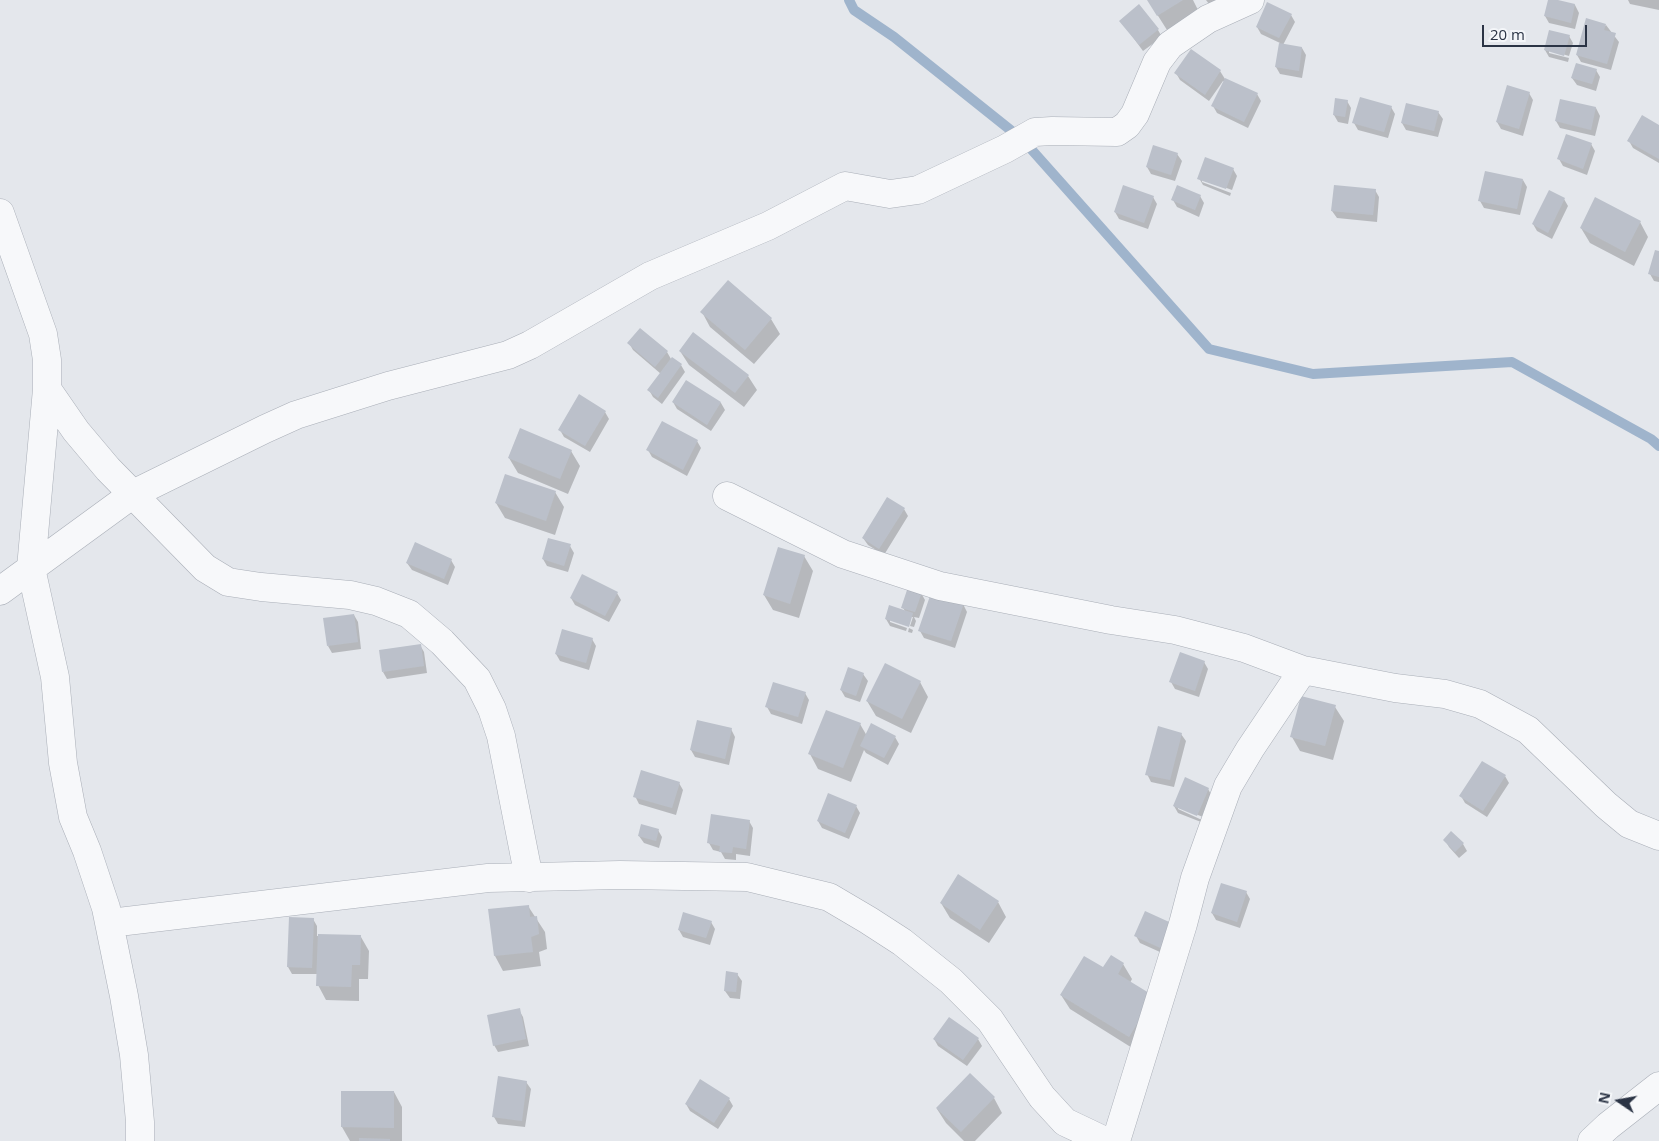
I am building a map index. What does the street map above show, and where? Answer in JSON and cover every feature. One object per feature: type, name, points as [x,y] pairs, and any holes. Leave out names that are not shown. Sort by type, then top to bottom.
[{"type":"street","points":[[0,591],[134,494],[296,415],[388,386],[508,355],[530,345],[650,276],[768,226],[845,186],[890,194],[918,190],[1005,150],[1035,132],[1117,132],[1127,126],[1135,114],[1156,62],[1170,46],[1208,19],[1250,0]]},
{"type":"street","points":[[0,213],[43,334],[47,360],[47,389],[31,568],[55,676],[63,763],[73,816],[87,850],[110,923],[134,1055],[140,1141]]},
{"type":"street","points":[[47,389],[76,431],[108,469],[205,568],[228,582],[350,595],[376,600],[409,614],[442,642],[477,679],[492,709],[501,736],[529,878]]},
{"type":"street","points":[[727,496],[843,554],[940,586],[1111,620],[1175,630],[1244,648],[1302,670],[1395,688],[1445,694],[1480,704],[1528,730],[1606,805],[1629,824],[1659,836]]},
{"type":"street","points":[[1116,1141],[1183,924],[1195,878],[1228,786],[1302,670]]},
{"type":"street","points":[[110,923],[488,878],[620,875],[747,877],[828,897],[902,942],[951,981],[990,1020],[1042,1097],[1065,1122],[1104,1141]]},
{"type":"street","points":[[1592,1141],[1659,1086]]},
{"type":"building","points":[[1147,0],[1183,0],[1157,16]]},
{"type":"building","points":[[1548,0],[1575,4],[1571,23],[1544,16]]},
{"type":"building","points":[[1267,2],[1292,14],[1279,38],[1256,27]]},
{"type":"building","points":[[1139,4],[1159,29],[1139,45],[1119,21]]},
{"type":"building","points":[[1586,18],[1606,24],[1604,30],[1616,33],[1607,64],[1576,55]]},
{"type":"building","points":[[1549,30],[1570,35],[1564,56],[1544,50]]},
{"type":"building","points":[[1279,43],[1302,47],[1299,71],[1275,67]]},
{"type":"building","points":[[1191,49],[1221,70],[1205,95],[1174,73]]},
{"type":"building","points":[[1576,63],[1597,69],[1592,84],[1571,78]]},
{"type":"building","points":[[1225,78],[1258,93],[1244,122],[1211,106]]},
{"type":"building","points":[[1507,85],[1530,92],[1519,129],[1496,122]]},
{"type":"building","points":[[1360,97],[1392,106],[1384,132],[1352,123]]},
{"type":"building","points":[[1335,98],[1348,100],[1345,117],[1333,115]]},
{"type":"building","points":[[1560,99],[1596,107],[1591,130],[1555,121]]},
{"type":"building","points":[[1406,103],[1439,111],[1434,131],[1401,123]]},
{"type":"building","points":[[1642,115],[1659,125],[1659,159],[1627,141]]},
{"type":"building","points":[[1566,134],[1592,143],[1583,169],[1557,159]]},
{"type":"building","points":[[1153,145],[1178,153],[1171,175],[1146,167]]},
{"type":"building","points":[[1205,157],[1234,168],[1226,189],[1197,179]]},
{"type":"building","points":[[1485,171],[1523,179],[1517,209],[1478,201]]},
{"type":"building","points":[[1123,185],[1154,196],[1144,223],[1114,212]]},
{"type":"building","points":[[1177,185],[1201,195],[1195,210],[1171,200]]},
{"type":"building","points":[[1334,185],[1376,189],[1373,215],[1331,211]]},
{"type":"building","points":[[1549,190],[1565,198],[1548,233],[1532,224]]},
{"type":"building","points":[[1595,197],[1641,221],[1625,252],[1580,228]]},
{"type":"building","points":[[1655,250],[1659,251],[1659,277],[1648,274]]},
{"type":"building","points":[[728,280],[772,318],[745,350],[700,312]]},
{"type":"building","points":[[640,328],[668,351],[655,367],[627,343]]},
{"type":"building","points":[[693,332],[749,375],[735,393],[679,351]]},
{"type":"building","points":[[672,357],[682,364],[658,398],[647,390]]},
{"type":"building","points":[[686,380],[721,402],[707,425],[672,402]]},
{"type":"building","points":[[579,394],[606,411],[585,446],[558,430]]},
{"type":"building","points":[[662,421],[698,440],[683,470],[646,450]]},
{"type":"building","points":[[520,428],[572,450],[560,479],[508,458]]},
{"type":"building","points":[[505,474],[556,491],[546,521],[495,503]]},
{"type":"building","points":[[887,497],[905,508],[879,549],[862,538]]},
{"type":"building","points":[[548,538],[571,544],[564,566],[542,559]]},
{"type":"building","points":[[415,542],[452,559],[444,579],[406,563]]},
{"type":"building","points":[[778,547],[805,555],[790,604],[763,595]]},
{"type":"building","points":[[582,574],[618,592],[605,616],[570,598]]},
{"type":"building","points":[[908,587],[922,592],[915,612],[901,608]]},
{"type":"building","points":[[931,593],[964,603],[951,641],[918,631]]},
{"type":"building","points":[[889,605],[913,613],[909,627],[885,619]]},
{"type":"building","points":[[354,614],[358,642],[327,646],[323,618]]},
{"type":"building","points":[[562,629],[593,638],[586,663],[555,654]]},
{"type":"building","points":[[421,644],[424,666],[382,672],[379,650]]},
{"type":"building","points":[[1180,652],[1205,661],[1195,691],[1169,682]]},
{"type":"building","points":[[885,663],[921,681],[902,719],[866,701]]},
{"type":"building","points":[[848,667],[864,673],[856,696],[840,690]]},
{"type":"building","points":[[773,682],[806,692],[798,717],[765,707]]},
{"type":"building","points":[[1301,696],[1336,705],[1325,746],[1290,737]]},
{"type":"building","points":[[826,710],[861,723],[843,768],[808,754]]},
{"type":"building","points":[[697,720],[732,728],[725,759],[690,750]]},
{"type":"building","points":[[871,723],[896,736],[884,758],[860,746]]},
{"type":"building","points":[[1158,726],[1182,733],[1170,780],[1145,775]]},
{"type":"building","points":[[1482,761],[1506,775],[1483,811],[1459,796]]},
{"type":"building","points":[[641,770],[680,782],[672,808],[633,797]]},
{"type":"building","points":[[1185,777],[1209,788],[1197,816],[1173,806]]},
{"type":"building","points":[[828,793],[857,805],[845,833],[817,821]]},
{"type":"building","points":[[711,814],[750,820],[746,849],[733,847],[732,853],[719,852],[720,846],[707,843]]},
{"type":"building","points":[[641,824],[659,829],[656,841],[638,836]]},
{"type":"building","points":[[1451,831],[1464,843],[1455,852],[1443,840]]},
{"type":"building","points":[[958,874],[999,901],[980,930],[940,903]]},
{"type":"building","points":[[1221,883],[1247,891],[1237,922],[1211,913]]},
{"type":"building","points":[[529,905],[530,917],[537,916],[539,934],[531,937],[533,952],[494,956],[488,909]]},
{"type":"building","points":[[1145,911],[1178,926],[1167,951],[1134,936]]},
{"type":"building","points":[[683,912],[712,921],[706,938],[678,930]]},
{"type":"building","points":[[289,917],[314,918],[312,968],[287,967]]},
{"type":"building","points":[[318,934],[361,935],[360,965],[352,965],[351,987],[316,986]]},
{"type":"building","points":[[1111,955],[1124,963],[1118,974],[1154,996],[1129,1037],[1060,995],[1084,956],[1103,967]]},
{"type":"building","points":[[726,971],[738,973],[736,992],[724,991]]},
{"type":"building","points":[[520,1008],[526,1039],[493,1046],[487,1015]]},
{"type":"building","points":[[949,1017],[979,1038],[963,1060],[933,1039]]},
{"type":"building","points":[[970,1073],[995,1097],[961,1132],[936,1108]]},
{"type":"building","points":[[498,1076],[527,1081],[522,1121],[492,1117]]},
{"type":"building","points":[[700,1079],[730,1098],[714,1123],[685,1104]]},
{"type":"building","points":[[341,1091],[394,1091],[394,1128],[341,1127]]},
{"type":"building","points":[[359,1138],[390,1139],[390,1141],[359,1141]]},
{"type":"waterway","points":[[849,0],[854,10],[894,37],[1023,140],[1209,349],[1313,374],[1512,362],[1651,439],[1659,446]]}]
